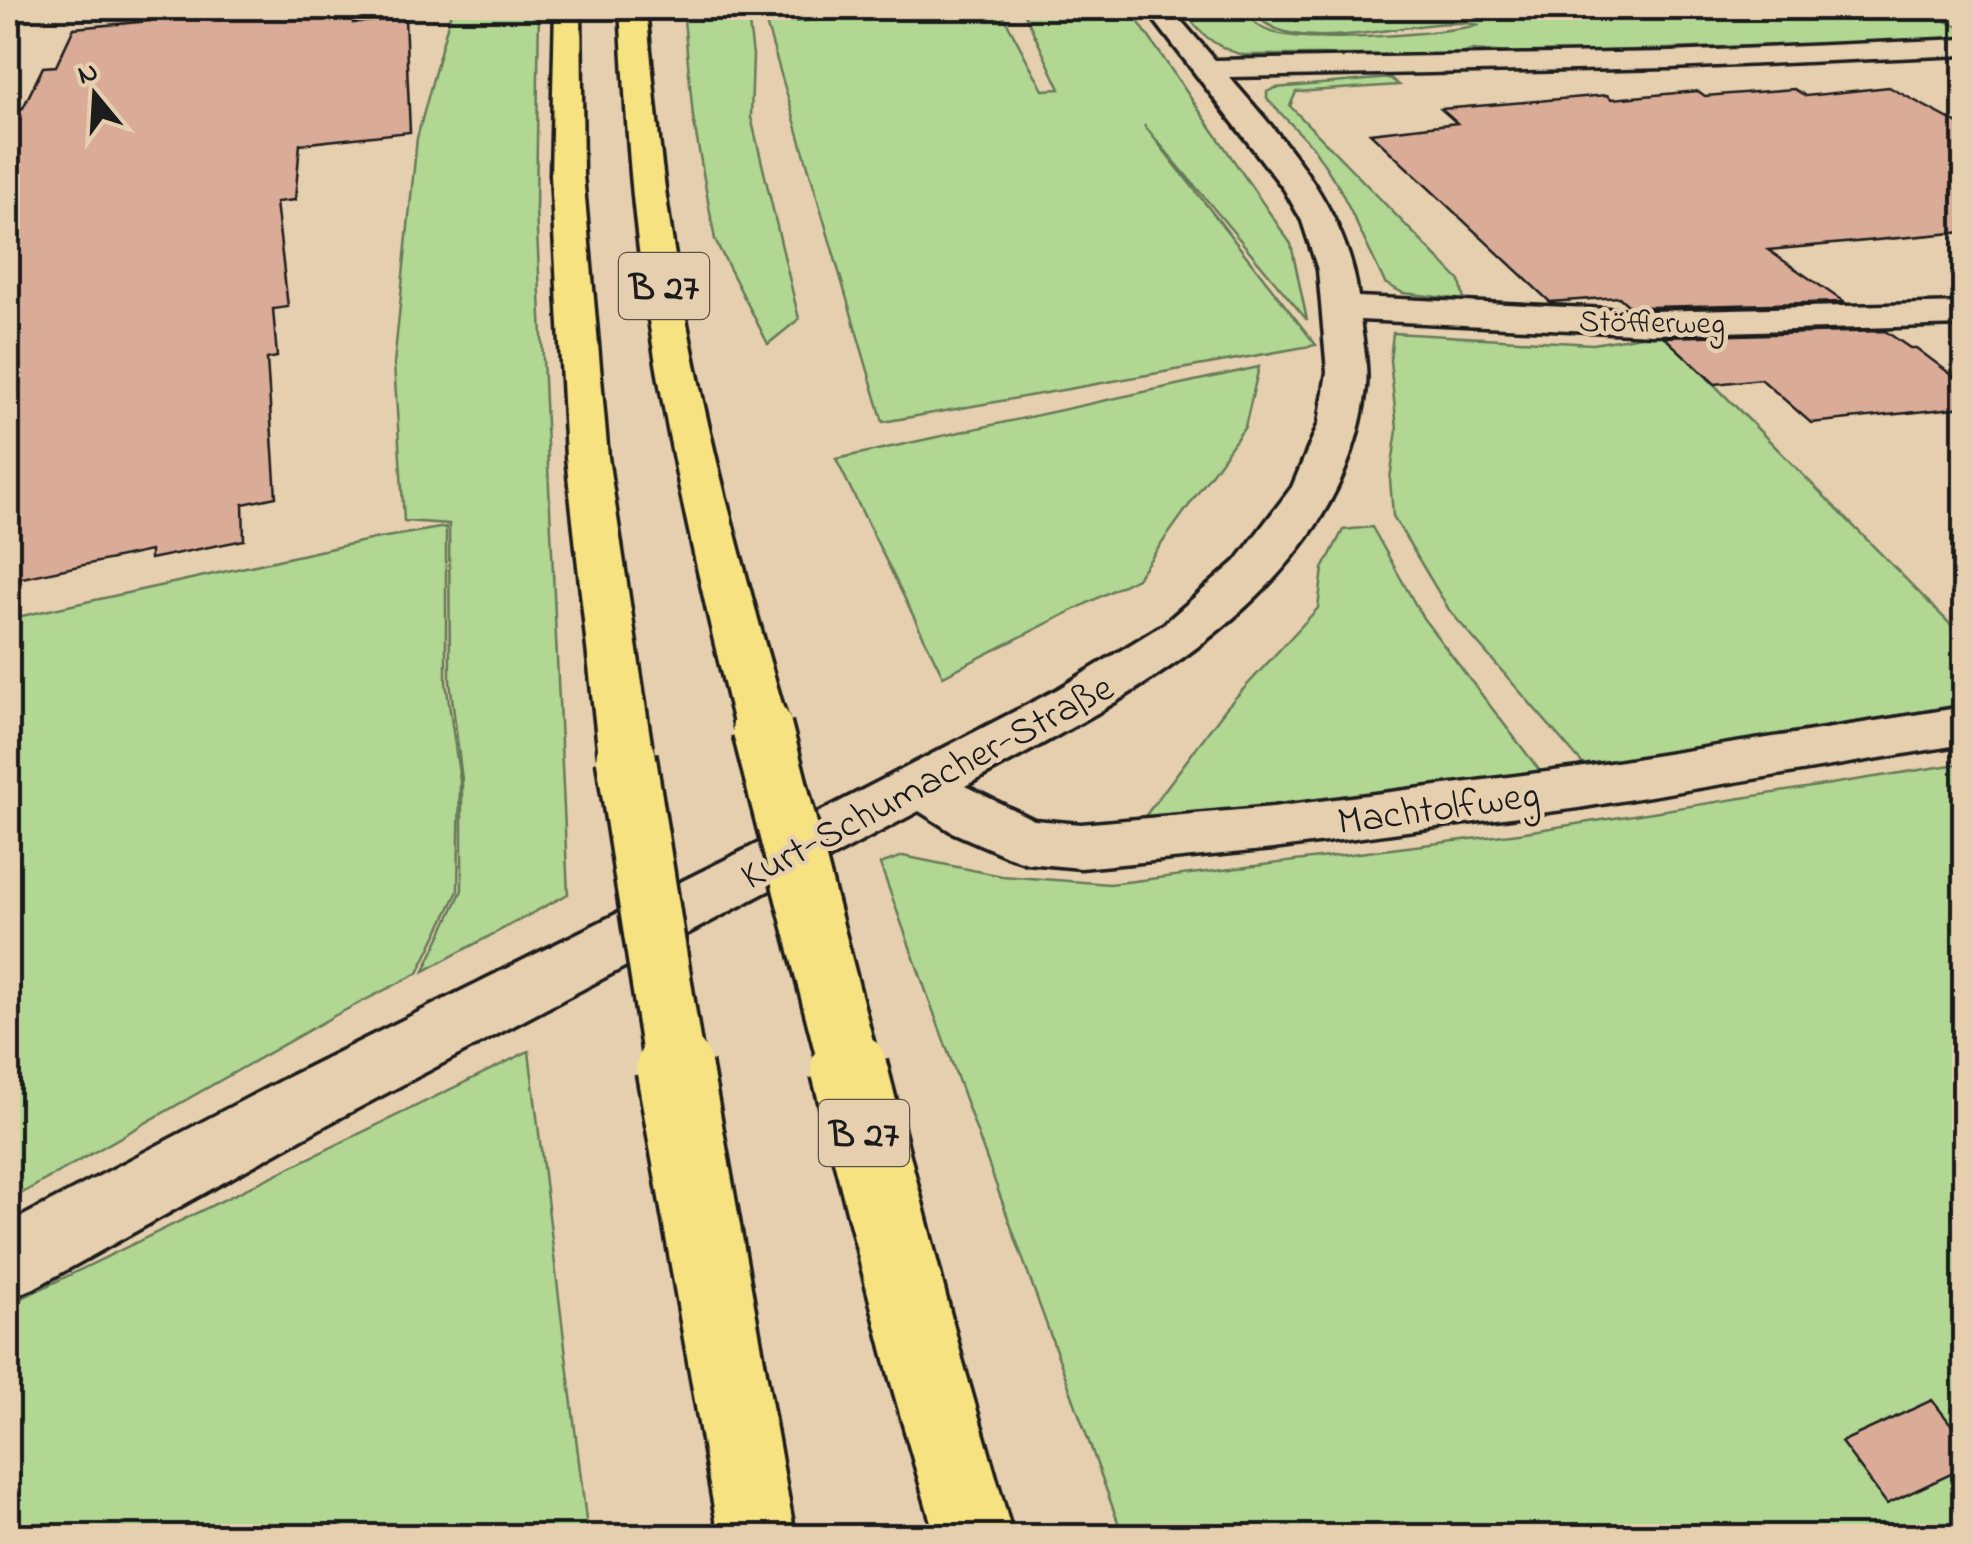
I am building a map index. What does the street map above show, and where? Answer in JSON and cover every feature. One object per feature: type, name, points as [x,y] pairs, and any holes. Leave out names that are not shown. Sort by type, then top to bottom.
[{"type":"highway","name":"B 27","points":[[568,8],[567,175],[587,457],[666,1022],[756,1536]]},
{"type":"highway","name":"B 27","points":[[633,8],[648,191],[687,418],[717,561],[926,1369],[974,1536]]},
{"type":"street","name":"Kurt-Schumacher-Straße","points":[[8,1263],[161,1176],[922,786],[1134,668],[1197,624],[1284,537],[1313,494],[1336,445],[1347,380],[1334,258],[1320,220],[1282,161],[1158,8]]},
{"type":"street","points":[[1204,69],[1706,59],[1964,47]]},
{"type":"street","name":"Stöfflerweg","points":[[1340,307],[1664,323],[1964,314]]},
{"type":"street","name":"Machtolfweg","points":[[922,786],[972,817],[1027,840],[1081,846],[1273,828],[1560,790],[1964,726]]},
{"type":"green space","points":[[452,8],[539,8],[536,209],[568,894],[424,971],[462,890],[462,780],[450,681],[449,524],[404,521],[394,364],[417,138]]},
{"type":"green space","points":[[683,8],[747,8],[753,55],[751,117],[799,319],[768,344],[715,240],[693,117]]},
{"type":"green space","points":[[1022,8],[1129,8],[1291,244],[1307,320],[1144,125],[1316,345],[883,422],[766,23],[1001,11],[1043,90],[1060,89]]},
{"type":"green space","points":[[1183,8],[1242,8],[1264,29],[1282,34],[1337,38],[1480,25],[1425,25],[1325,36],[1295,34],[1270,26],[1251,9],[1279,8],[1296,21],[1302,19],[1288,8],[1918,8],[1964,29],[1964,39],[1520,54],[1473,50],[1459,55],[1243,55],[1208,38]]},
{"type":"green space","points":[[1390,78],[1399,85],[1296,92],[1290,106],[1460,281],[1464,300],[1403,293],[1385,283],[1340,189],[1313,147],[1267,99],[1267,92],[1275,88]]},
{"type":"green space","points":[[1393,333],[1593,344],[1659,333],[1670,340],[1964,638],[1964,704],[1587,769],[1449,610],[1393,516],[1390,479],[1397,430],[1390,360]]},
{"type":"green space","points":[[1259,367],[1245,427],[1137,578],[943,676],[836,459]]},
{"type":"green space","points":[[446,527],[446,682],[460,781],[458,891],[418,973],[332,1017],[8,1201],[8,619],[374,539]]},
{"type":"green space","points":[[1372,527],[1423,618],[1543,775],[1140,823],[1226,708],[1318,608],[1323,569],[1343,530]]},
{"type":"green space","points":[[1964,763],[1964,1532],[1954,1536],[1123,1536],[880,864],[903,856],[1002,876],[1110,884],[1519,833]]},
{"type":"green space","points":[[529,1051],[588,1536],[8,1536],[8,1305]]},
{"type":"building","points":[[223,8],[354,8],[353,23],[405,18],[410,132],[300,144],[295,200],[276,202],[288,307],[273,309],[277,357],[267,359],[276,497],[243,504],[244,540],[150,559],[150,551],[8,581],[8,110],[23,108],[43,67],[56,66],[74,28],[150,21],[153,14]]},
{"type":"building","points":[[1889,87],[1964,127],[1964,232],[1768,250],[1844,302],[1652,307],[1629,306],[1619,297],[1550,302],[1370,133],[1457,123],[1441,109],[1607,95],[1612,99],[1698,91],[1705,96],[1794,89],[1806,96]]},
{"type":"building","points":[[1885,331],[1916,348],[1964,384],[1964,407],[1811,423],[1761,379],[1715,384],[1664,337]]},
{"type":"building","points":[[1932,1400],[1964,1441],[1964,1468],[1887,1504],[1841,1442]]}]
